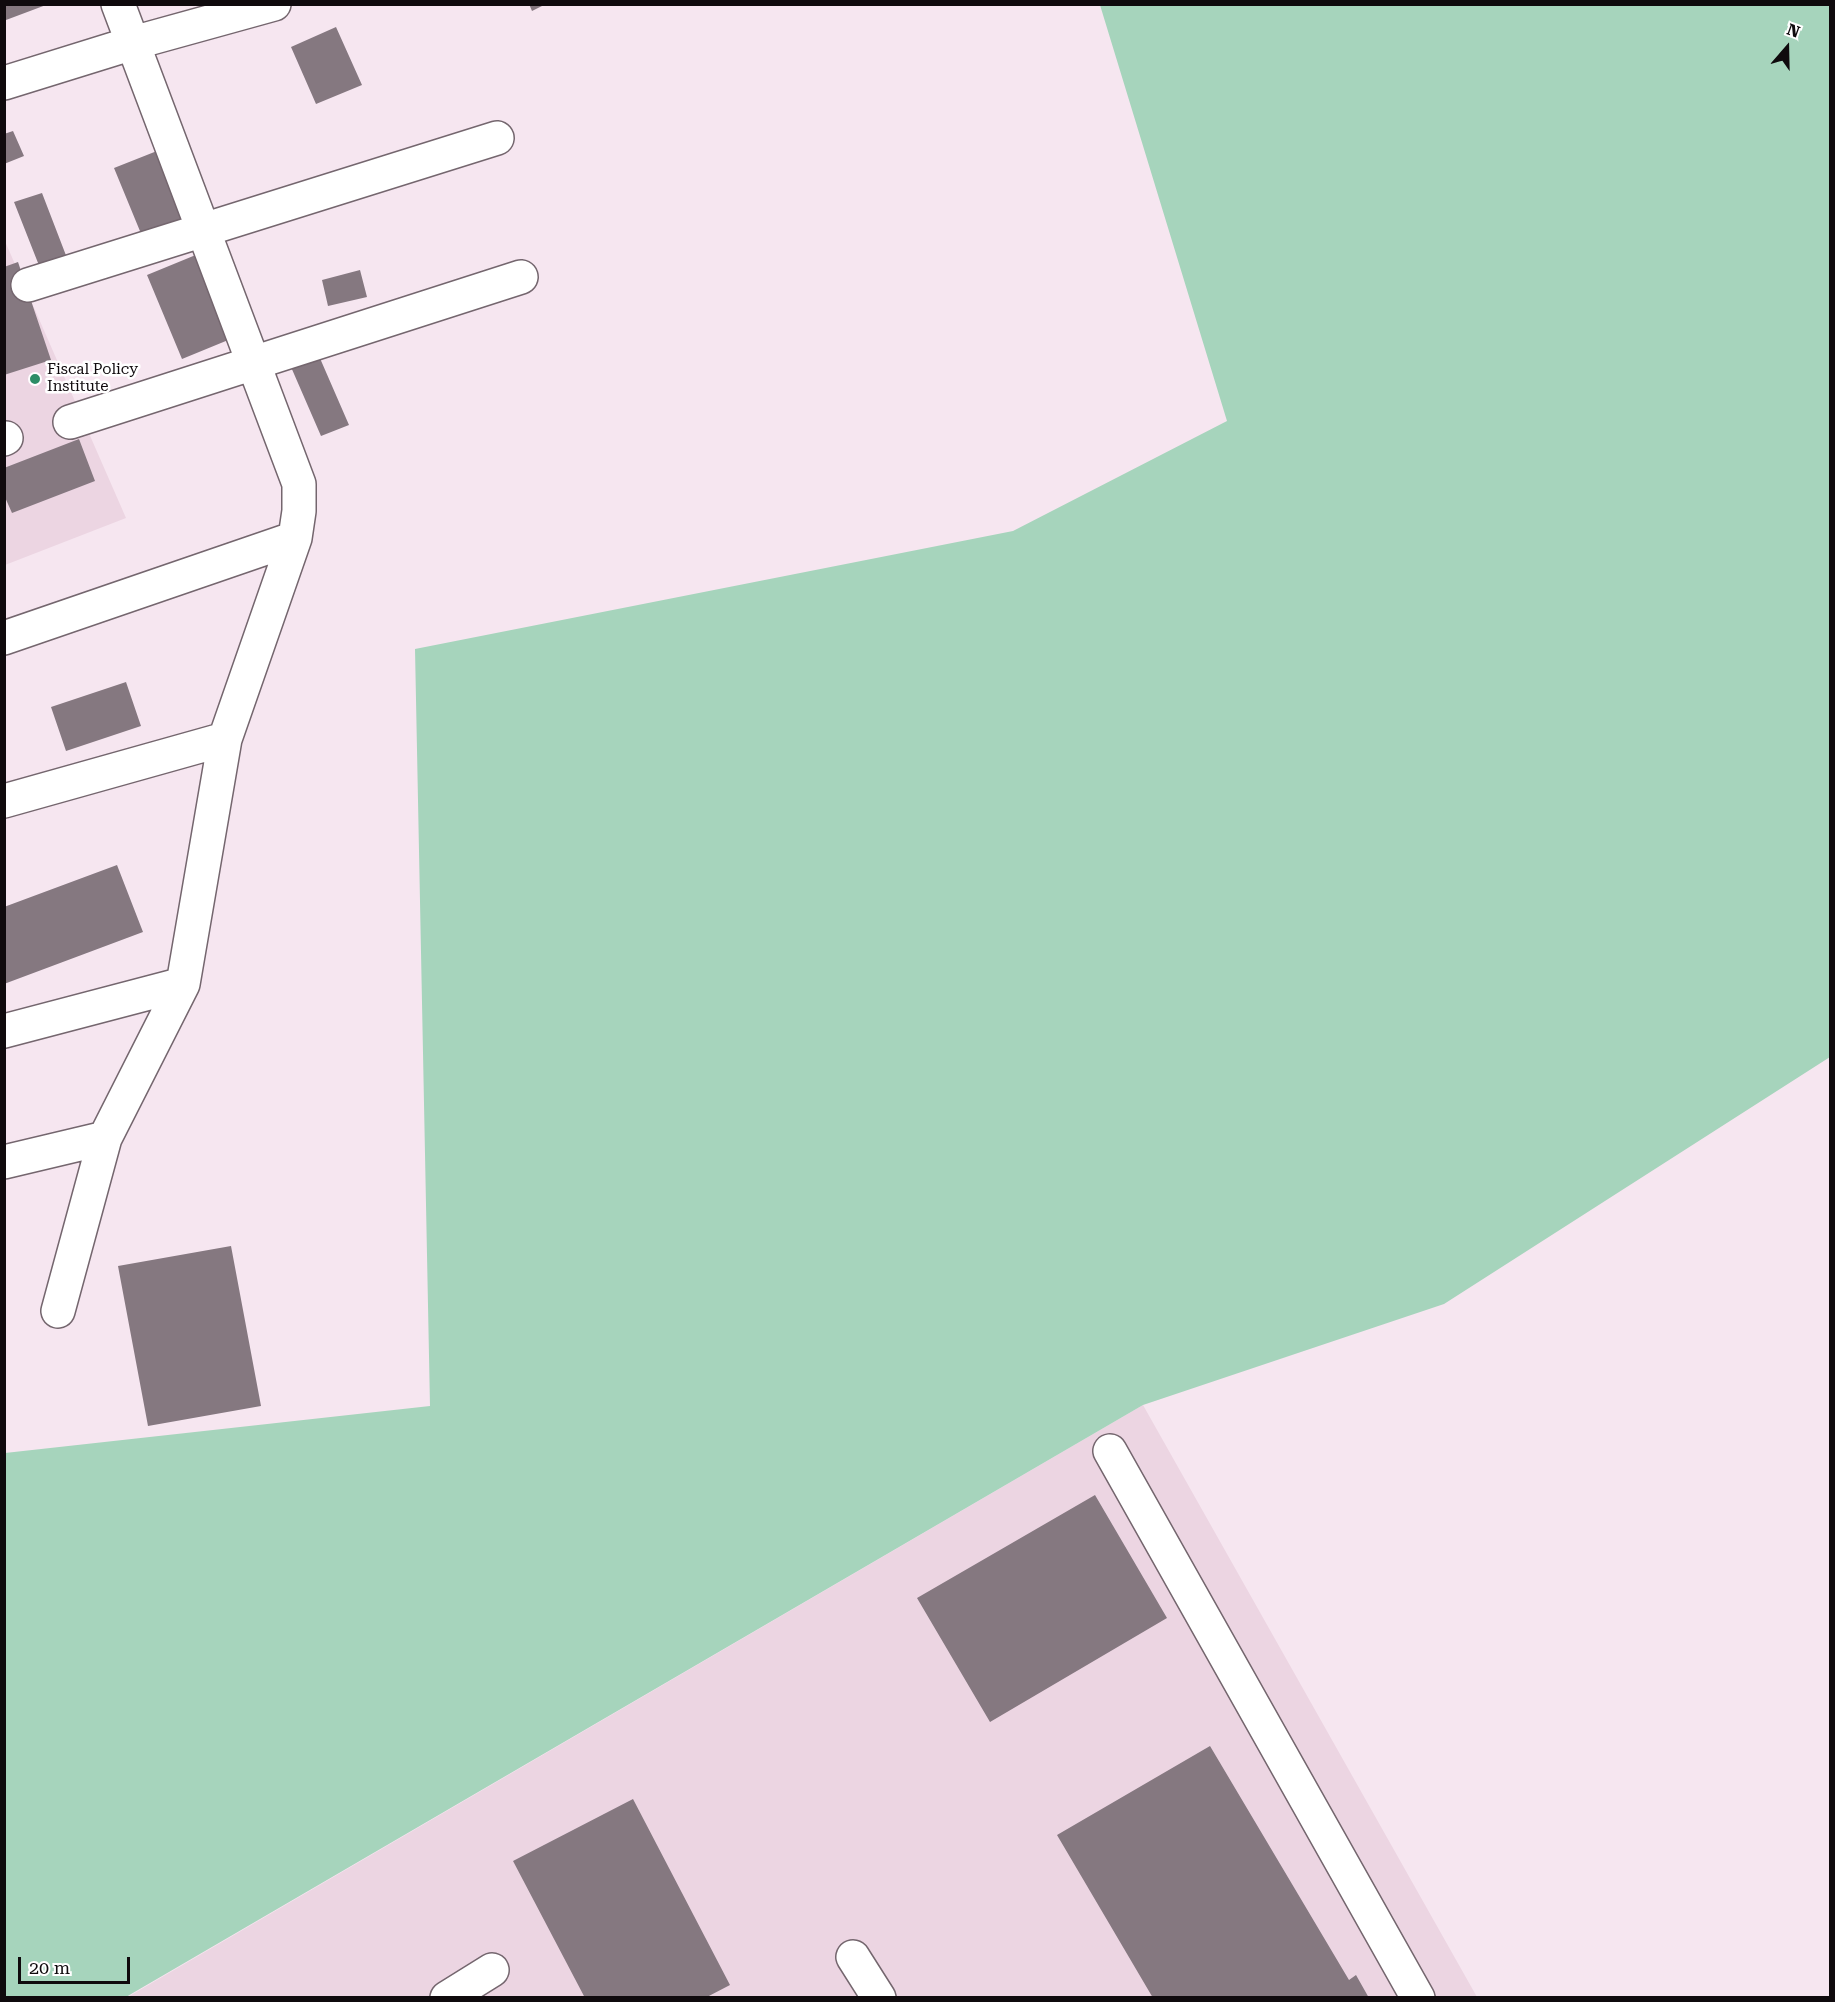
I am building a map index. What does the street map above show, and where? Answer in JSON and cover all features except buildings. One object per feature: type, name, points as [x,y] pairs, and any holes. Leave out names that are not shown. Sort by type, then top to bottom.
[{"type":"street","points":[[58,1311],[105,1138],[183,984],[225,739],[295,538],[299,484],[118,4]]},
{"type":"street","points":[[4,83],[133,43],[274,4]]},
{"type":"street","points":[[28,285],[496,138]]},
{"type":"street","points":[[70,422],[521,277]]},
{"type":"street","points":[[4,638],[295,538]]},
{"type":"street","points":[[4,801],[225,739]]},
{"type":"street","points":[[4,1032],[183,984]]},
{"type":"street","points":[[4,1162],[105,1138]]},
{"type":"street","points":[[1110,1451],[1418,1998]]},
{"type":"street","points":[[853,1957],[879,1998]]},
{"type":"street","points":[[447,1998],[492,1970]]},
{"type":"shaded area","name":"Fiscal Policy Institute","points":[[4,239],[126,518],[5,565],[4,565]]},
{"type":"shaded area","points":[[1143,1405],[1477,1997],[126,1998]]},
{"type":"green space","points":[[1100,5],[1830,5],[1830,1057],[1444,1304],[1143,1405],[126,1997],[5,1997],[5,1453],[430,1406],[415,649],[1013,531],[1227,421]]},
{"type":"place","name":"Fiscal Policy Institute","points":[[35,379]]}]
